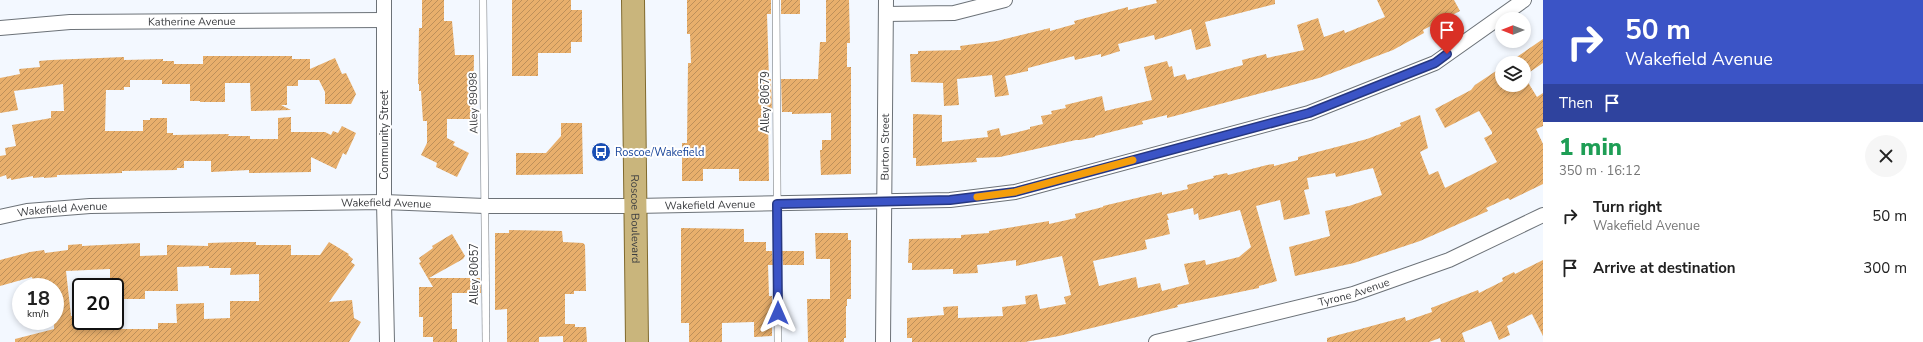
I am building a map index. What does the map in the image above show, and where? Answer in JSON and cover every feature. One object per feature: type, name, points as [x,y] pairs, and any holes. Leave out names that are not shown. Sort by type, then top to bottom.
[{"type":"main road","name":"Roscoe Boulevard","points":[[633,0],[637,342]]},
{"type":"street","name":"Community Street","points":[[384,0],[384,202],[387,342]]},
{"type":"street","points":[[886,7],[954,13],[1004,0]]},
{"type":"street","name":"Wakefield Avenue","points":[[0,217],[28,211],[90,206],[384,202],[485,206],[777,204],[950,200],[1015,192],[1309,113],[1435,63],[1524,0]]},
{"type":"street","name":"Burton Street","points":[[883,342],[883,202],[886,7]]},
{"type":"street","name":"Katherine Avenue","points":[[0,28],[70,22],[384,20]]},
{"type":"street","name":"Tyrone Avenue","points":[[1156,342],[1353,294],[1449,260],[1543,215]]},
{"type":"lane","name":"Alley 89098","points":[[483,0],[485,206]]},
{"type":"lane","name":"Alley 80679","points":[[776,0],[778,342]]},
{"type":"lane","name":"Alley 80657","points":[[485,206],[486,342]]},
{"type":"building","points":[[422,0],[444,0],[444,21],[452,21],[455,55],[474,55],[473,119],[447,119],[447,138],[455,142],[453,145],[469,153],[457,177],[436,167],[437,163],[421,155],[427,143],[427,121],[423,121],[421,91],[419,91],[418,84],[419,28],[422,28]]},
{"type":"building","points":[[512,0],[571,0],[571,10],[582,10],[582,42],[571,42],[571,53],[538,53],[538,76],[512,76]]},
{"type":"building","points":[[687,0],[771,0],[771,14],[767,14],[769,79],[771,79],[772,112],[768,112],[769,181],[739,181],[739,169],[703,169],[703,181],[682,181],[682,143],[687,143],[688,63],[691,63],[690,34],[687,34]]},
{"type":"building","points":[[781,0],[800,0],[800,14],[781,14]]},
{"type":"building","points":[[826,0],[849,0],[850,43],[847,43],[847,67],[851,67],[851,174],[821,175],[820,150],[822,150],[822,140],[831,140],[831,113],[792,114],[792,112],[782,112],[781,79],[818,79],[820,42],[826,42]]},
{"type":"building","points":[[1156,0],[1275,0],[1275,4],[1205,22],[1211,46],[1196,50],[1191,29],[1155,40],[1154,35],[1118,44],[1120,51],[1101,57],[1101,54],[1075,60],[1074,56],[1028,68],[1028,71],[1005,76],[1009,95],[995,97],[992,75],[957,79],[959,105],[944,106],[943,83],[911,82],[910,54],[918,54],[918,51],[961,50],[960,46],[997,41],[1050,28],[1050,31],[1075,24],[1074,21],[1128,7],[1128,10],[1157,3]]},
{"type":"building","points":[[1377,0],[1454,0],[1460,11],[1423,30],[1424,33],[1393,50],[1319,78],[1167,118],[1167,115],[1142,121],[1143,124],[1095,137],[1000,157],[976,158],[977,162],[916,166],[916,158],[913,158],[913,114],[942,115],[942,142],[988,137],[987,131],[999,128],[1001,136],[1030,129],[1030,127],[1043,124],[1041,116],[1052,114],[1051,111],[1066,108],[1065,105],[1102,96],[1105,111],[1152,100],[1144,67],[1167,61],[1169,67],[1172,66],[1174,77],[1185,74],[1187,80],[1243,65],[1242,60],[1266,54],[1267,58],[1304,50],[1297,25],[1318,18],[1324,37],[1344,30],[1345,33],[1385,17]]},
{"type":"building","points":[[1543,39],[1543,63],[1531,71],[1531,56],[1518,56]]},
{"type":"building","points":[[203,56],[292,56],[292,59],[310,59],[310,69],[335,58],[342,74],[346,73],[356,94],[351,104],[325,104],[325,92],[319,80],[298,80],[298,86],[287,86],[287,105],[281,105],[291,110],[251,111],[250,83],[225,83],[225,102],[200,102],[190,101],[190,84],[162,84],[162,80],[130,80],[130,87],[124,87],[124,90],[106,90],[105,131],[143,131],[143,120],[150,120],[150,118],[167,118],[167,133],[173,133],[173,135],[229,134],[228,136],[250,136],[250,139],[278,139],[278,118],[291,117],[291,132],[325,132],[331,135],[333,131],[338,133],[342,126],[356,133],[346,155],[343,153],[336,169],[311,157],[311,172],[249,173],[249,170],[211,172],[211,161],[184,161],[184,168],[177,168],[177,170],[122,171],[122,173],[57,175],[57,177],[44,178],[33,178],[33,176],[11,180],[11,178],[7,179],[6,175],[0,177],[0,156],[6,155],[5,148],[16,146],[12,125],[51,118],[51,111],[64,111],[63,84],[14,91],[18,110],[0,113],[0,78],[20,74],[19,69],[40,67],[39,61],[124,57],[124,60],[163,59],[163,61],[174,61],[174,64],[203,64]]},
{"type":"building","points":[[1495,72],[1495,92],[1531,92],[1531,87],[1537,97],[1543,93],[1543,126],[1536,129],[1543,144],[1543,184],[1510,200],[1508,198],[1486,208],[1488,211],[1420,241],[1354,263],[1295,276],[1289,247],[1330,236],[1325,211],[1349,206],[1382,195],[1373,168],[1336,177],[1335,173],[1307,178],[1309,189],[1304,190],[1310,214],[1284,220],[1280,200],[1256,206],[1277,281],[1259,286],[1259,288],[1177,305],[1178,307],[1059,336],[1025,342],[912,342],[912,338],[907,338],[907,318],[944,315],[943,307],[958,306],[958,318],[1003,316],[1002,307],[1026,304],[1025,296],[1037,294],[1040,309],[1066,304],[1064,297],[1071,295],[1062,256],[1016,266],[1016,260],[977,265],[978,273],[953,274],[953,269],[912,270],[912,263],[908,263],[909,239],[961,238],[961,235],[989,233],[989,231],[1049,221],[1049,224],[1076,218],[1075,214],[1103,206],[1162,192],[1162,195],[1188,189],[1187,185],[1214,178],[1213,176],[1227,173],[1228,175],[1267,165],[1274,164],[1274,166],[1298,160],[1298,157],[1367,139],[1401,126],[1400,123],[1420,115],[1428,148],[1420,152],[1429,175],[1438,171],[1445,188],[1497,162],[1484,138],[1492,134],[1492,132],[1479,111],[1445,128],[1435,109],[1471,90],[1475,85]],"holes":[[[1193,208],[1194,215],[1198,213],[1199,220],[1240,210],[1251,247],[1239,257],[1206,265],[1205,260],[1184,264],[1189,284],[1162,291],[1160,283],[1138,288],[1136,277],[1099,286],[1093,261],[1147,249],[1145,240],[1170,234],[1167,214]]]},
{"type":"building","points":[[561,123],[582,123],[583,174],[516,175],[516,153],[546,153],[561,136]]},
{"type":"building","points":[[681,228],[744,229],[744,242],[766,242],[766,251],[772,251],[773,265],[768,265],[769,296],[772,296],[772,336],[754,337],[754,322],[722,323],[722,342],[689,342],[689,323],[681,323]]},
{"type":"building","points":[[509,230],[562,231],[563,242],[583,243],[585,245],[586,291],[574,291],[574,294],[565,294],[565,324],[575,324],[575,327],[586,327],[587,342],[563,342],[563,336],[539,337],[539,342],[507,342],[507,309],[495,310],[495,233],[509,233]]},
{"type":"building","points":[[815,233],[848,233],[848,240],[851,240],[851,299],[847,299],[846,338],[844,338],[844,342],[808,342],[807,299],[830,299],[830,259],[816,259]]},
{"type":"building","points":[[452,234],[465,256],[463,259],[429,278],[480,278],[481,293],[452,293],[452,329],[457,329],[457,342],[433,342],[433,337],[423,337],[423,317],[419,317],[419,287],[433,287],[419,263],[421,262],[419,258],[433,248],[432,246]]},
{"type":"building","points":[[256,242],[256,245],[291,245],[291,255],[320,255],[329,242],[349,254],[348,255],[353,259],[351,262],[355,265],[329,302],[352,300],[354,318],[361,322],[349,342],[15,342],[15,339],[50,330],[64,330],[64,278],[12,278],[12,283],[0,286],[0,260],[30,252],[44,250],[45,253],[68,250],[68,245],[82,244],[82,246],[140,243],[140,256],[167,255],[167,245],[208,246],[208,243]],"holes":[[[209,266],[209,268],[231,268],[230,275],[259,274],[259,301],[230,301],[230,318],[204,319],[204,303],[176,304],[177,323],[158,323],[158,329],[72,330],[72,316],[66,271],[110,269],[110,278],[124,278],[124,299],[145,299],[145,291],[178,291],[177,267]]]},
{"type":"building","points":[[782,251],[804,251],[804,265],[783,265]]},
{"type":"building","points":[[1543,260],[1543,336],[1532,314],[1507,326],[1510,335],[1499,340],[1491,321],[1462,333],[1465,342],[1441,342],[1440,338],[1429,342],[1327,342],[1327,338],[1405,317],[1406,321],[1432,312],[1431,308],[1478,290],[1479,293],[1503,281],[1502,278],[1514,272],[1515,274]]},
{"type":"slow traffic","points":[[977,197],[1015,192],[1133,160]]},
{"type":"place","name":"Roscoe/Wakefield","points":[[601,152]]},
{"type":"route","points":[[778,313],[777,204],[950,200],[1015,192],[1309,113],[1435,63],[1447,54]]}]
